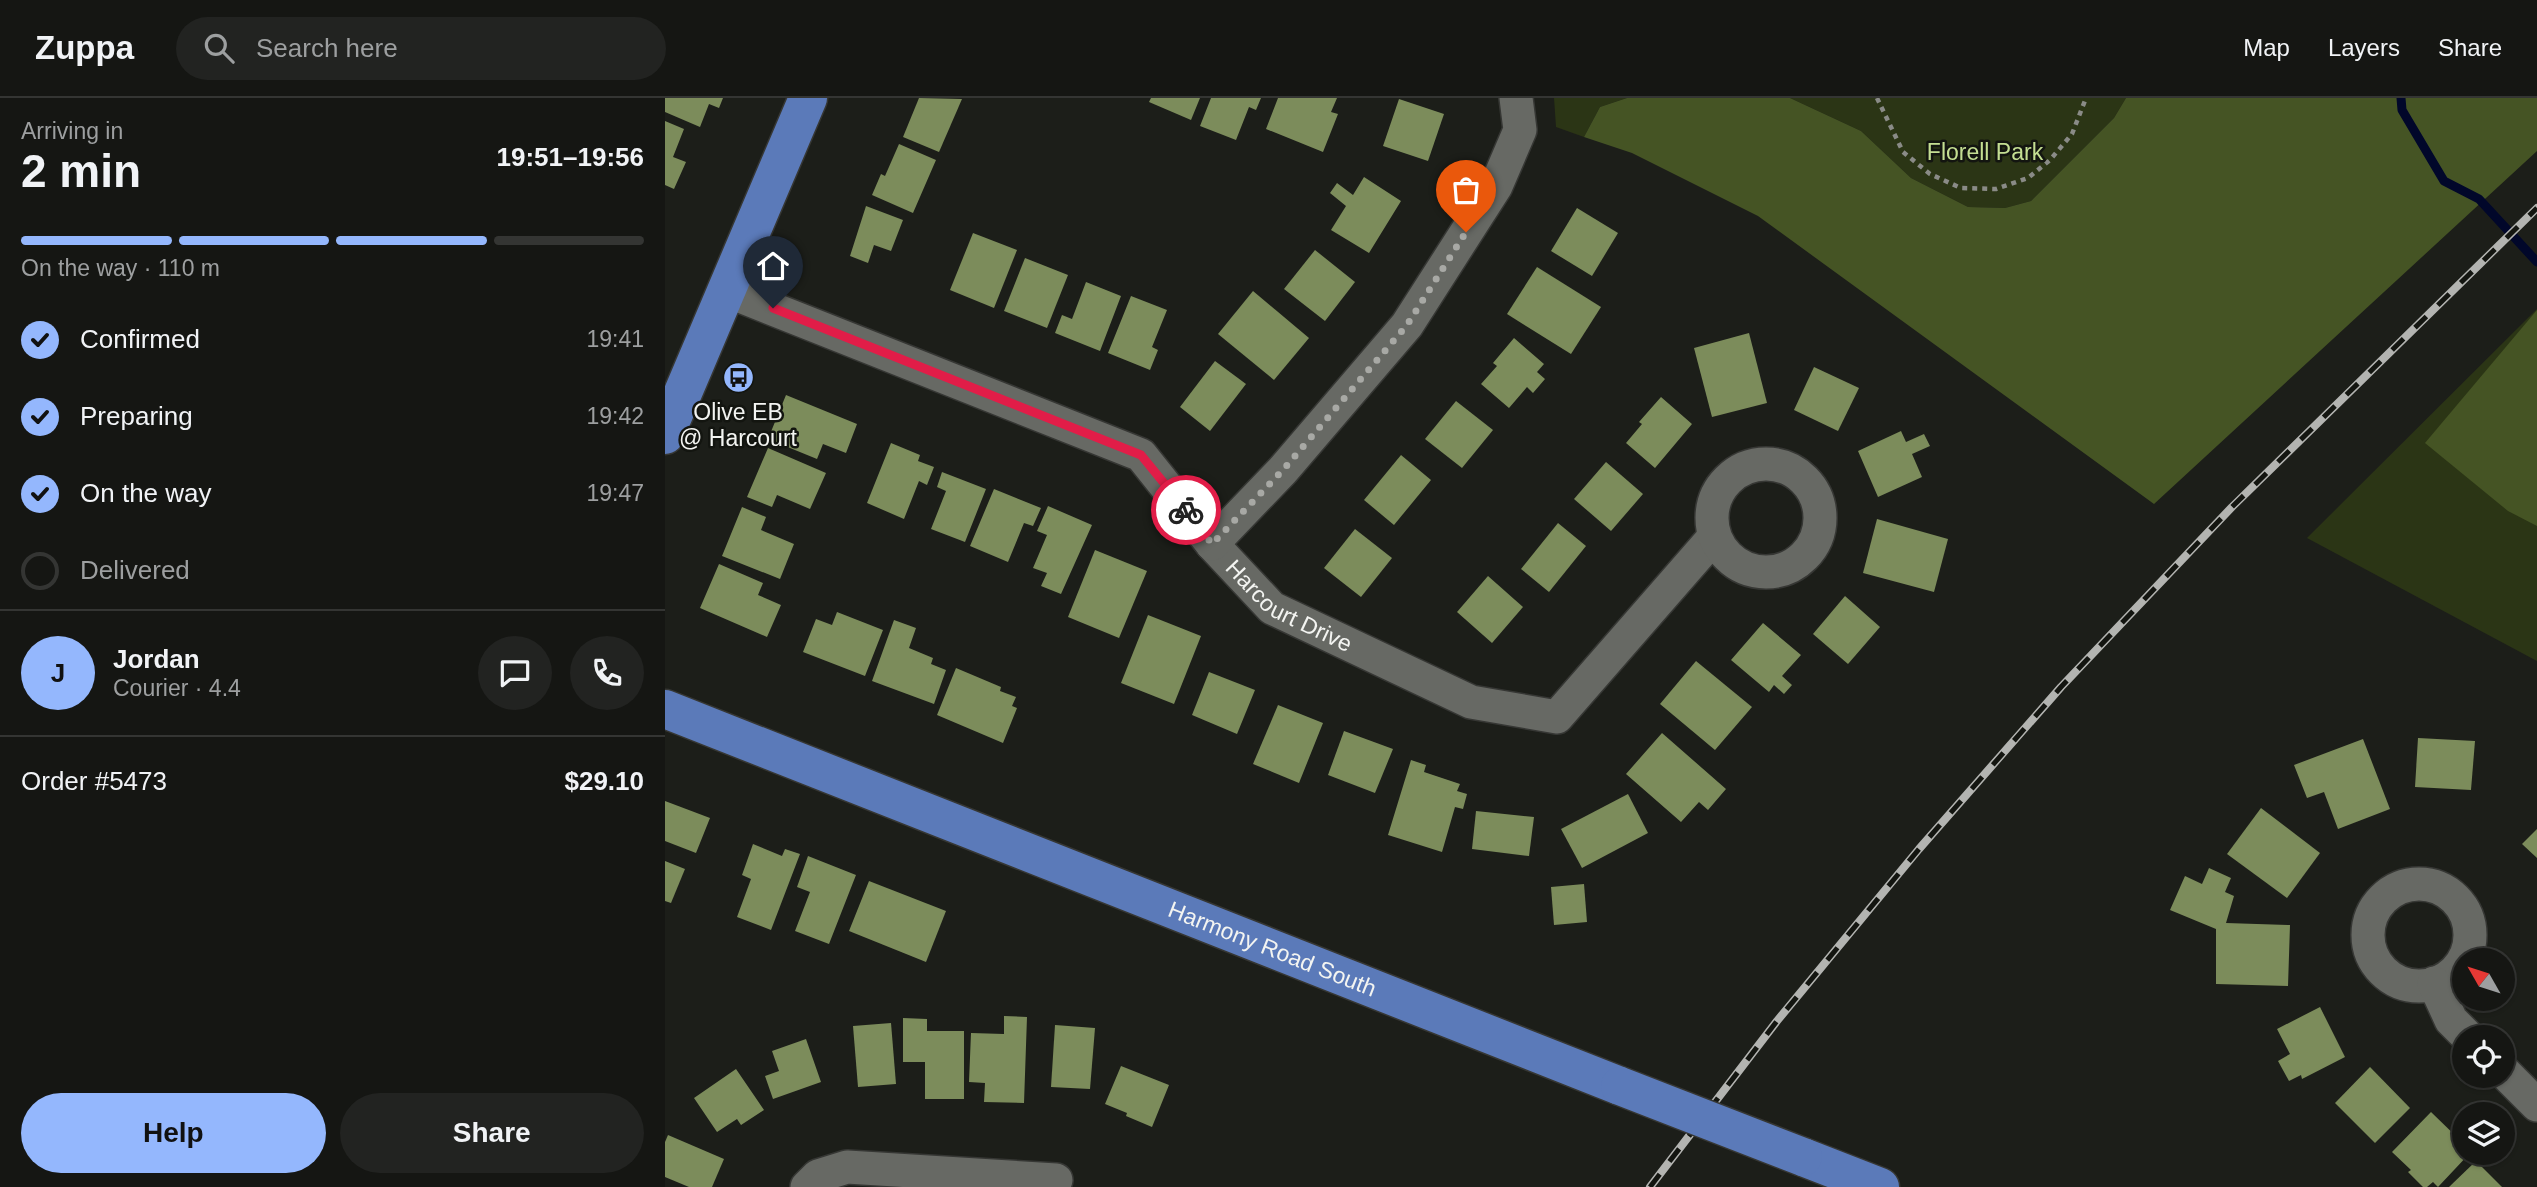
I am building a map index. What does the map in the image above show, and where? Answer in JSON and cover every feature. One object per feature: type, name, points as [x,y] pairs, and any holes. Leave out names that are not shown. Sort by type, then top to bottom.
[{"type":"main road","points":[[665,435],[808,98]]},
{"type":"main road","name":"Harmony Road South","points":[[665,709],[1880,1187]]},
{"type":"street","points":[[1212,544],[1283,470],[1407,325],[1496,186],[1520,130],[1516,98]]},
{"type":"street","name":"Harcourt Drive","points":[[725,290],[1141,455],[1212,544],[1272,608],[1471,702],[1557,717],[1714,537]]},
{"type":"street","points":[[2434,983],[2451,1020],[2456,1025]]},
{"type":"street","points":[[2515,1083],[2537,1105]]},
{"type":"street","points":[[807,1187],[818,1176],[847,1167],[1056,1180]]},
{"type":"path","points":[[1877,98],[1903,152],[1930,174],[1961,188],[1996,189],[2028,178],[2050,160],[2072,134],[2086,98]]},
{"type":"green space","points":[[1554,98],[1627,98],[1600,107],[1584,137],[1556,127]]},
{"type":"green space","points":[[1627,98],[1790,98],[1861,131],[1911,178],[1968,207],[2005,208],[2031,201],[2114,118],[2126,98],[2537,98],[2537,151],[2154,504],[1758,216],[1632,153],[1584,137],[1600,107]]},
{"type":"green space","name":"Florell Park","points":[[1790,98],[2126,98],[2114,118],[2031,201],[2005,208],[1968,207],[1911,178],[1861,131]]},
{"type":"green space","points":[[2537,309],[2537,661],[2307,538]]},
{"type":"green space","points":[[2537,310],[2537,526],[2508,511],[2425,443]]},
{"type":"building","points":[[665,98],[723,98],[719,108],[709,104],[700,127],[665,112]]},
{"type":"building","points":[[919,98],[962,99],[939,152],[903,137]]},
{"type":"building","points":[[1151,98],[1200,98],[1191,120],[1149,102]]},
{"type":"building","points":[[1211,98],[1261,98],[1256,110],[1249,107],[1236,140],[1200,126]]},
{"type":"building","points":[[1278,98],[1337,98],[1331,112],[1338,114],[1323,152],[1266,129]]},
{"type":"building","points":[[1399,99],[1444,114],[1428,161],[1383,146]]},
{"type":"building","points":[[665,121],[684,129],[673,157],[686,162],[674,189],[665,185]]},
{"type":"building","points":[[899,144],[936,160],[913,213],[872,195],[881,174],[885,176]]},
{"type":"building","points":[[1364,177],[1401,201],[1369,253],[1331,230],[1346,206],[1330,193],[1337,183],[1353,195]]},
{"type":"building","points":[[866,206],[903,220],[891,251],[874,245],[868,263],[850,256]]},
{"type":"building","points":[[1577,208],[1618,233],[1592,276],[1551,251]]},
{"type":"building","points":[[973,233],[1017,250],[994,308],[950,290]]},
{"type":"building","points":[[1315,250],[1355,282],[1325,321],[1284,289]]},
{"type":"building","points":[[1025,258],[1068,275],[1047,328],[1004,311]]},
{"type":"building","points":[[1537,267],[1601,307],[1571,354],[1507,314]]},
{"type":"building","points":[[1086,282],[1121,296],[1100,351],[1055,333],[1062,315],[1072,319]]},
{"type":"building","points":[[1253,291],[1309,338],[1274,380],[1218,334]]},
{"type":"building","points":[[1131,296],[1167,310],[1152,347],[1158,350],[1150,370],[1108,353]]},
{"type":"building","points":[[1749,333],[1767,403],[1712,417],[1694,348]]},
{"type":"building","points":[[1514,338],[1544,364],[1537,372],[1545,379],[1533,393],[1527,387],[1509,408],[1481,384],[1497,366],[1493,363]]},
{"type":"building","points":[[1215,361],[1246,384],[1210,431],[1180,407]]},
{"type":"building","points":[[1814,367],[1859,388],[1838,431],[1794,410]]},
{"type":"building","points":[[786,395],[857,424],[846,453],[823,444],[817,459],[768,439]]},
{"type":"building","points":[[1661,397],[1692,424],[1655,468],[1626,443],[1642,424],[1639,422]]},
{"type":"building","points":[[1456,401],[1493,430],[1462,468],[1425,439]]},
{"type":"building","points":[[1901,431],[1906,442],[1924,434],[1930,446],[1912,454],[1922,477],[1878,497],[1858,451]]},
{"type":"building","points":[[891,443],[920,455],[918,461],[934,467],[927,485],[919,481],[904,519],[867,503]]},
{"type":"building","points":[[768,448],[826,473],[810,509],[777,495],[772,507],[747,497]]},
{"type":"building","points":[[1401,455],[1431,480],[1394,525],[1364,500]]},
{"type":"building","points":[[1606,462],[1643,494],[1611,531],[1574,499]]},
{"type":"building","points":[[942,472],[986,489],[965,542],[931,529],[946,491],[937,487]]},
{"type":"building","points":[[994,489],[1041,508],[1033,526],[1024,523],[1008,562],[970,546]]},
{"type":"building","points":[[1048,506],[1092,525],[1061,594],[1041,586],[1047,573],[1033,568],[1047,535],[1037,531]]},
{"type":"building","points":[[742,507],[766,517],[761,530],[794,544],[780,579],[722,556]]},
{"type":"building","points":[[1877,519],[1948,539],[1934,592],[1863,573]]},
{"type":"building","points":[[1558,523],[1586,546],[1549,592],[1521,569]]},
{"type":"building","points":[[1355,529],[1392,558],[1361,597],[1324,568]]},
{"type":"building","points":[[1095,550],[1147,571],[1119,638],[1068,617]]},
{"type":"building","points":[[719,564],[763,583],[758,595],[781,605],[767,637],[700,608]]},
{"type":"building","points":[[1488,576],[1523,607],[1492,643],[1457,612]]},
{"type":"building","points":[[1845,596],[1880,627],[1848,664],[1813,634]]},
{"type":"building","points":[[837,612],[883,630],[865,676],[803,652],[816,619],[832,625]]},
{"type":"building","points":[[1148,615],[1201,636],[1174,704],[1121,683]]},
{"type":"building","points":[[894,620],[916,628],[909,648],[933,658],[931,664],[946,670],[934,704],[872,681]]},
{"type":"building","points":[[1763,623],[1801,655],[1782,676],[1792,685],[1784,694],[1774,685],[1769,692],[1731,660]]},
{"type":"building","points":[[1696,661],[1752,707],[1715,750],[1660,704]]},
{"type":"building","points":[[956,668],[1001,687],[1000,691],[1016,697],[1012,706],[1017,708],[1003,743],[937,715]]},
{"type":"building","points":[[1209,672],[1255,690],[1237,734],[1192,715]]},
{"type":"building","points":[[1278,705],[1323,723],[1299,783],[1253,764]]},
{"type":"building","points":[[1344,731],[1393,749],[1375,793],[1328,775]]},
{"type":"building","points":[[1662,733],[1726,789],[1708,810],[1699,802],[1681,822],[1626,774]]},
{"type":"building","points":[[2418,738],[2475,741],[2471,790],[2415,787]]},
{"type":"building","points":[[2363,739],[2390,809],[2338,829],[2324,792],[2307,798],[2294,765]]},
{"type":"building","points":[[1411,760],[1426,765],[1424,772],[1460,784],[1457,791],[1467,794],[1463,809],[1455,807],[1442,852],[1388,835]]},
{"type":"building","points":[[1628,794],[1648,833],[1582,868],[1561,829]]},
{"type":"building","points":[[665,801],[710,818],[696,853],[665,841]]},
{"type":"building","points":[[2261,808],[2320,853],[2287,898],[2227,854]]},
{"type":"building","points":[[1476,811],[1534,817],[1529,856],[1472,849]]},
{"type":"building","points":[[2537,829],[2537,858],[2522,844]]},
{"type":"building","points":[[753,844],[782,856],[785,849],[800,854],[771,930],[737,917],[751,879],[742,875]]},
{"type":"building","points":[[808,856],[856,875],[829,944],[795,931],[810,892],[797,887]]},
{"type":"building","points":[[665,861],[685,869],[671,903],[665,901]]},
{"type":"building","points":[[2209,868],[2231,878],[2225,892],[2234,896],[2226,923],[2290,925],[2288,986],[2216,984],[2216,929],[2170,910],[2185,876],[2202,884]]},
{"type":"building","points":[[869,881],[946,911],[926,962],[849,931]]},
{"type":"building","points":[[1584,884],[1587,922],[1554,925],[1551,887]]},
{"type":"building","points":[[2320,1007],[2345,1057],[2302,1079],[2301,1075],[2289,1081],[2278,1061],[2290,1054],[2277,1029]]},
{"type":"building","points":[[1004,1016],[1027,1017],[1024,1103],[984,1102],[985,1083],[969,1082],[971,1033],[1004,1034]]},
{"type":"building","points":[[903,1018],[927,1019],[927,1031],[964,1031],[964,1099],[925,1099],[925,1062],[903,1062]]},
{"type":"building","points":[[891,1023],[896,1084],[858,1087],[853,1026]]},
{"type":"building","points":[[1055,1025],[1095,1028],[1090,1089],[1051,1087]]},
{"type":"building","points":[[806,1039],[821,1082],[773,1099],[765,1076],[779,1071],[772,1051]]},
{"type":"building","points":[[1121,1066],[1169,1085],[1152,1127],[1105,1104]]},
{"type":"building","points":[[2370,1067],[2410,1108],[2375,1143],[2335,1103]]},
{"type":"building","points":[[736,1069],[764,1110],[741,1125],[737,1119],[717,1132],[694,1098]]},
{"type":"building","points":[[2431,1112],[2452,1132],[2452,1165],[2459,1165],[2438,1187],[2433,1182],[2423,1187],[2408,1172],[2411,1170],[2392,1152]]},
{"type":"building","points":[[668,1135],[724,1159],[712,1187],[689,1187],[665,1177],[665,1142]]},
{"type":"building","points":[[2472,1165],[2480,1165],[2502,1187],[2449,1187]]},
{"type":"waterway","points":[[2401,98],[2402,110],[2444,181],[2479,199],[2537,262]]},
{"type":"railway","points":[[1650,1187],[1777,1021],[1919,849],[2061,687],[2232,507],[2537,208]]},
{"type":"way so far","points":[[1186,510],[1212,544],[1283,470],[1407,325],[1466,232]]},
{"type":"place","name":"Olive EB @ Harcourt","points":[[738,378]]},
{"type":"route","points":[[773,308],[1141,455],[1186,510]]}]
